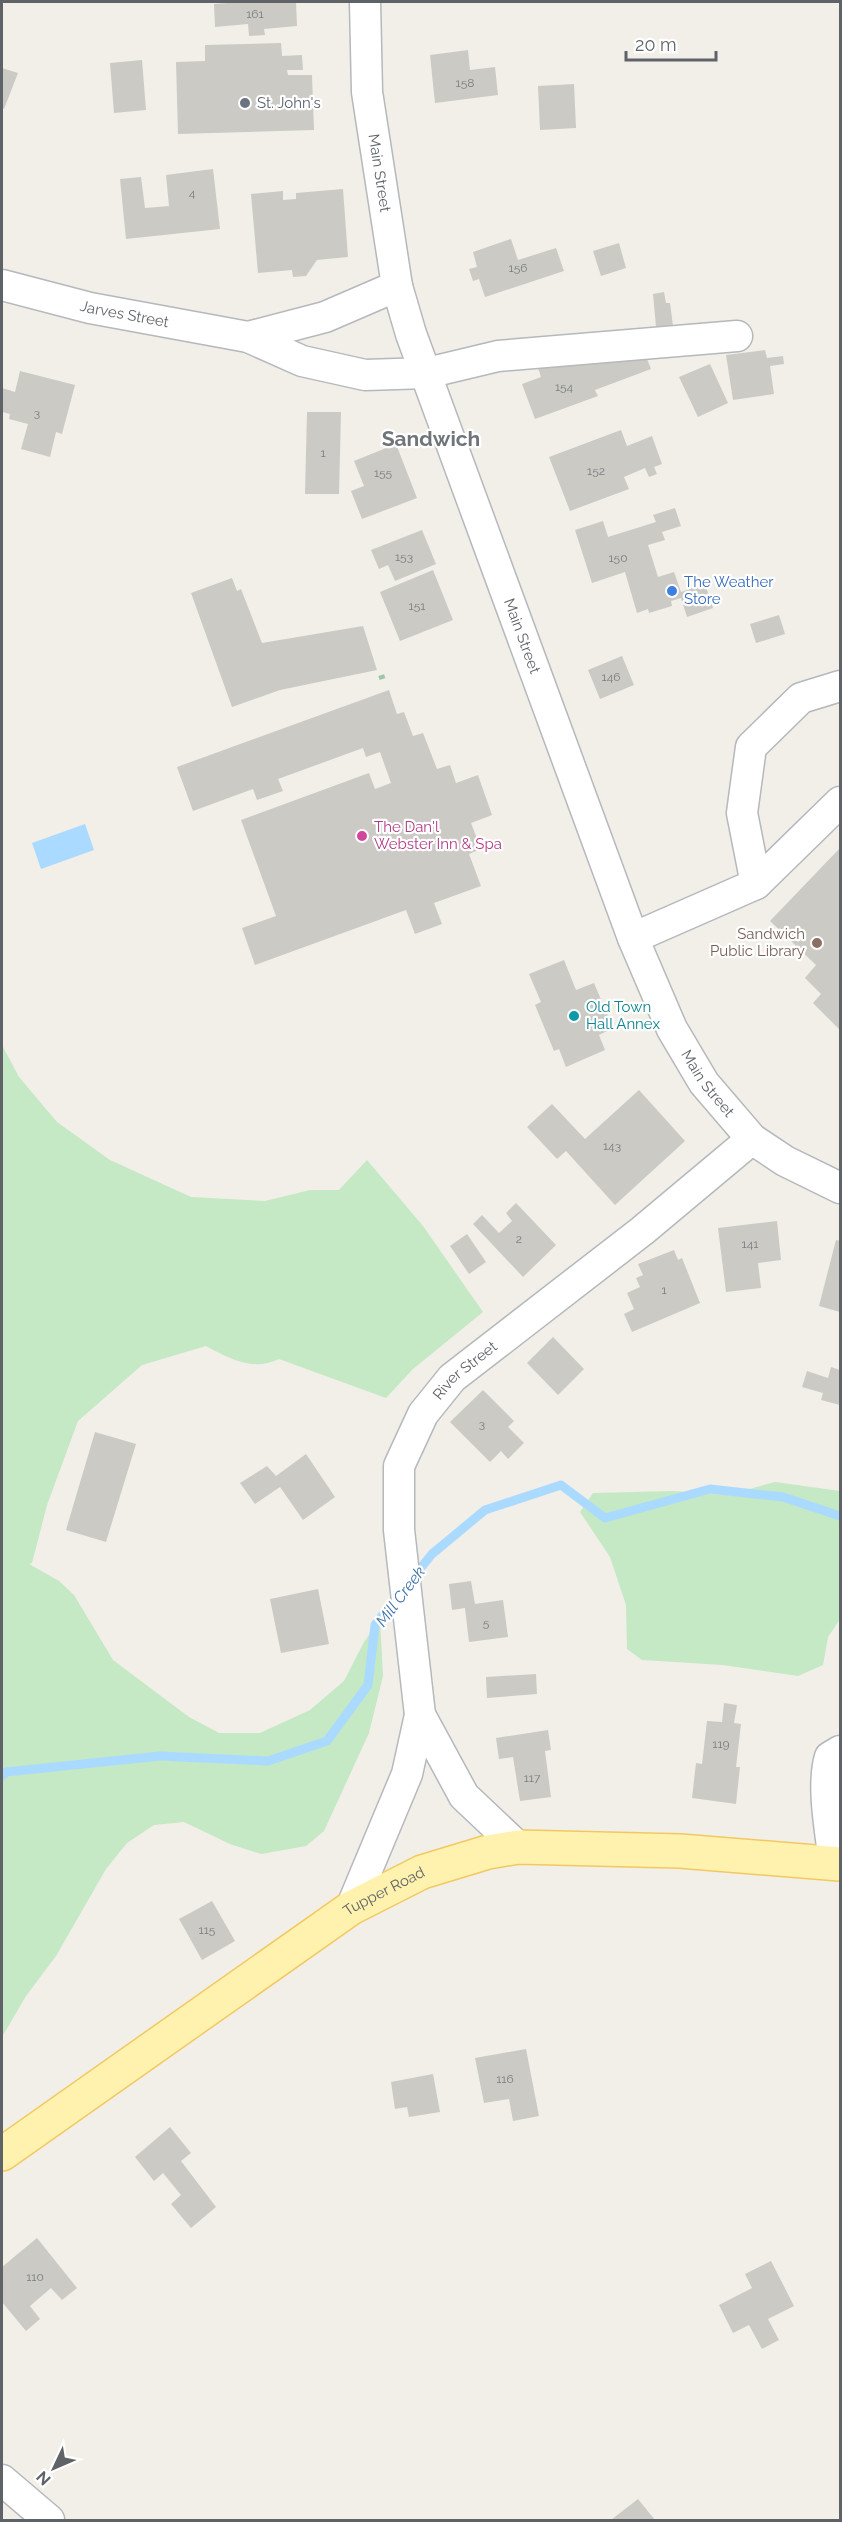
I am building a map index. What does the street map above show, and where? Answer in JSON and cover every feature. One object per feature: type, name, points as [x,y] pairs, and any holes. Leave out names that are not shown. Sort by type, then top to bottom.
[{"type":"main road","name":"Tupper Road","points":[[2,2154],[351,1908],[422,1872],[488,1852],[518,1847],[680,1851],[837,1864]]},
{"type":"street","name":"Main Street","points":[[365,2],[367,92],[397,286],[426,373],[633,938],[672,1029],[704,1083],[752,1139],[785,1161],[840,1188]]},
{"type":"street","name":"Jarves Street","points":[[2,285],[90,308],[248,337],[302,361],[365,375],[426,373],[498,356],[737,336]]},
{"type":"street","name":"Jarves Street","points":[[248,337],[325,317],[397,286]]},
{"type":"street","points":[[756,884],[742,813],[751,747],[801,698],[840,686]]},
{"type":"street","points":[[633,938],[756,884],[840,802]]},
{"type":"street","name":"River Street","points":[[351,1908],[407,1774],[420,1714],[399,1530],[399,1466],[423,1414],[452,1378],[642,1231],[752,1139]]},
{"type":"street","name":"River Street","points":[[420,1714],[464,1796],[518,1847]]},
{"type":"street","points":[[837,1864],[835,1812],[828,1764],[830,1757],[840,1751]]},
{"type":"street","points":[[2,2480],[49,2520]]},
{"type":"path","points":[[379,678],[384,676]]},
{"type":"green space","points":[[2,1045],[19,1077],[57,1122],[110,1160],[191,1197],[265,1201],[310,1190],[339,1190],[367,1160],[423,1226],[483,1312],[413,1369],[386,1398],[279,1359],[269,1363],[250,1364],[232,1359],[206,1346],[142,1365],[78,1421],[47,1505],[32,1563],[29,1564],[59,1581],[74,1595],[113,1660],[189,1717],[219,1733],[260,1733],[310,1710],[344,1681],[364,1642],[380,1620],[383,1676],[369,1733],[324,1831],[306,1846],[261,1854],[230,1844],[184,1822],[154,1825],[127,1843],[106,1869],[56,1956],[26,1996],[2,2037]]},
{"type":"green space","points":[[775,1482],[840,1491],[840,1619],[828,1637],[823,1665],[798,1676],[723,1665],[642,1660],[627,1649],[626,1605],[610,1557],[580,1512],[593,1493],[673,1491],[728,1495]]},
{"type":"water","points":[[85,824],[94,850],[41,869],[32,843]]},
{"type":"building","points":[[296,2],[297,26],[264,29],[265,35],[249,36],[248,24],[215,27],[214,4]]},
{"type":"building","name":"St. John's","points":[[281,43],[282,56],[302,55],[303,70],[287,70],[288,75],[312,75],[314,130],[178,134],[176,62],[205,61],[205,45]]},
{"type":"building","points":[[468,50],[470,70],[495,67],[498,95],[435,103],[430,55]]},
{"type":"building","points":[[142,60],[146,110],[114,113],[110,63]]},
{"type":"building","points":[[2,68],[18,73],[4,109],[2,108]]},
{"type":"building","points":[[574,84],[576,128],[540,130],[538,86]]},
{"type":"building","points":[[213,169],[220,229],[126,239],[120,179],[141,177],[145,208],[169,206],[166,175]]},
{"type":"building","points":[[343,189],[348,257],[317,260],[306,276],[293,277],[292,270],[258,273],[251,194],[283,191],[283,200],[296,199],[296,193]]},
{"type":"building","points":[[511,239],[518,260],[556,248],[564,271],[485,297],[479,279],[473,281],[469,269],[477,267],[473,252]]},
{"type":"building","points":[[619,243],[626,268],[601,276],[593,251]]},
{"type":"building","points":[[664,292],[666,303],[670,303],[673,326],[656,327],[653,294]]},
{"type":"building","points":[[643,349],[651,369],[595,390],[598,396],[535,419],[522,384],[541,377],[538,368],[563,359]]},
{"type":"building","points":[[765,350],[767,358],[783,356],[784,364],[770,366],[774,394],[733,400],[726,355]]},
{"type":"building","points":[[710,364],[728,403],[698,417],[679,377]]},
{"type":"building","points":[[20,371],[75,385],[62,434],[56,432],[50,457],[21,449],[28,424],[9,419],[10,414],[2,412],[2,388],[15,392]]},
{"type":"building","points":[[307,412],[341,412],[339,494],[305,494]]},
{"type":"building","points":[[621,430],[627,446],[652,436],[662,464],[654,467],[657,474],[649,477],[645,468],[624,477],[629,489],[570,511],[549,457]]},
{"type":"building","points":[[396,444],[417,498],[362,519],[351,491],[364,486],[354,461]]},
{"type":"building","points":[[675,508],[681,526],[662,532],[665,540],[648,545],[658,577],[674,572],[681,592],[705,584],[713,608],[687,617],[681,598],[671,601],[672,606],[649,613],[648,609],[637,613],[625,572],[592,583],[575,530],[603,521],[608,537],[656,522],[653,515]]},
{"type":"building","points":[[422,530],[436,564],[395,581],[388,565],[379,569],[371,550]]},
{"type":"building","points":[[433,570],[453,620],[400,641],[380,592]]},
{"type":"building","points":[[232,578],[237,591],[241,589],[262,643],[363,626],[377,670],[280,690],[232,707],[191,593]]},
{"type":"building","points":[[779,615],[785,634],[756,643],[750,624]]},
{"type":"building","points":[[622,656],[634,685],[600,699],[588,670]]},
{"type":"building","name":"The Dan'l Webster Inn & Spa","points":[[389,690],[397,714],[404,712],[413,736],[423,733],[437,769],[450,765],[456,783],[478,775],[492,815],[471,823],[481,849],[469,854],[481,886],[434,903],[442,924],[415,934],[406,910],[255,965],[242,928],[276,916],[241,820],[369,773],[375,789],[391,783],[380,752],[366,757],[363,748],[278,779],[283,791],[257,800],[253,789],[193,811],[177,767]]},
{"type":"building","name":"Sandwich Public Library","points":[[840,848],[840,1030],[813,1003],[821,994],[805,978],[816,965],[770,921]]},
{"type":"building","name":"Old Town Hall Annex","points":[[564,960],[576,990],[594,983],[613,1028],[599,1035],[605,1050],[566,1067],[559,1049],[554,1051],[535,1005],[541,1002],[529,974]]},
{"type":"building","points":[[639,1090],[685,1141],[615,1205],[566,1151],[557,1159],[527,1127],[552,1104],[585,1139]]},
{"type":"building","points":[[516,1203],[556,1245],[523,1277],[473,1224],[482,1215],[499,1233],[512,1221],[506,1213]]},
{"type":"building","points":[[777,1221],[781,1260],[758,1263],[761,1288],[726,1292],[718,1228]]},
{"type":"building","points":[[467,1234],[486,1262],[469,1274],[450,1246]]},
{"type":"building","points":[[836,1240],[840,1241],[840,1312],[819,1306]]},
{"type":"building","points":[[674,1250],[678,1260],[682,1258],[700,1303],[632,1332],[624,1314],[634,1309],[627,1293],[640,1287],[636,1278],[643,1275],[638,1264]]},
{"type":"building","points":[[553,1337],[584,1369],[558,1395],[527,1363]]},
{"type":"building","points":[[831,1367],[840,1370],[840,1405],[821,1400],[823,1393],[802,1387],[807,1371],[828,1378]]},
{"type":"building","points":[[483,1390],[514,1421],[508,1427],[524,1443],[508,1459],[501,1451],[490,1462],[450,1422]]},
{"type":"building","points":[[95,1432],[136,1444],[106,1542],[66,1530]]},
{"type":"building","points":[[306,1454],[335,1497],[303,1520],[280,1487],[255,1504],[240,1483],[267,1466],[276,1476]]},
{"type":"building","points":[[471,1581],[475,1604],[503,1600],[508,1637],[469,1642],[465,1608],[452,1610],[449,1584]]},
{"type":"building","points":[[318,1589],[329,1644],[281,1653],[270,1599]]},
{"type":"building","points":[[536,1674],[537,1694],[487,1698],[486,1677]]},
{"type":"building","points":[[724,1703],[737,1705],[734,1723],[741,1724],[736,1767],[740,1767],[736,1804],[692,1798],[696,1763],[702,1764],[707,1721],[722,1722]]},
{"type":"building","points":[[548,1730],[551,1750],[545,1751],[551,1797],[520,1801],[513,1757],[499,1759],[496,1738]]},
{"type":"building","points":[[212,1901],[235,1941],[202,1960],[179,1919]]},
{"type":"building","points":[[526,2049],[539,2116],[513,2121],[509,2099],[484,2103],[475,2058]]},
{"type":"building","points":[[433,2074],[440,2112],[409,2117],[407,2107],[395,2109],[391,2082]]},
{"type":"building","points":[[170,2127],[191,2153],[181,2161],[216,2207],[191,2228],[171,2204],[181,2195],[163,2173],[154,2181],[135,2157]]},
{"type":"building","points":[[37,2238],[77,2288],[62,2300],[51,2288],[30,2306],[40,2319],[26,2331],[2,2302],[2,2267]]},
{"type":"building","points":[[771,2261],[794,2306],[768,2319],[779,2340],[762,2349],[749,2325],[733,2333],[719,2305],[752,2288],[745,2274]]},
{"type":"building","points":[[638,2499],[655,2520],[611,2520]]},
{"type":"waterway","name":"Mill Creek","points":[[411,1580],[432,1554],[485,1510],[561,1485],[605,1518],[710,1489],[783,1497],[840,1516]]},
{"type":"waterway","name":"Mill Creek","points":[[2,1776],[6,1772],[160,1756],[268,1761],[327,1741],[368,1685],[375,1625],[398,1595]]},
{"type":"place","name":"St. John's","points":[[245,103]]},
{"type":"place","name":"The Weather Store","points":[[672,591]]},
{"type":"place","name":"The Dan'l Webster Inn & Spa","points":[[362,836]]},
{"type":"place","name":"Sandwich Public Library","points":[[817,943]]},
{"type":"place","name":"Old Town Hall Annex","points":[[574,1016]]},
{"type":"district","name":"Sandwich","points":[[431,439]]}]
